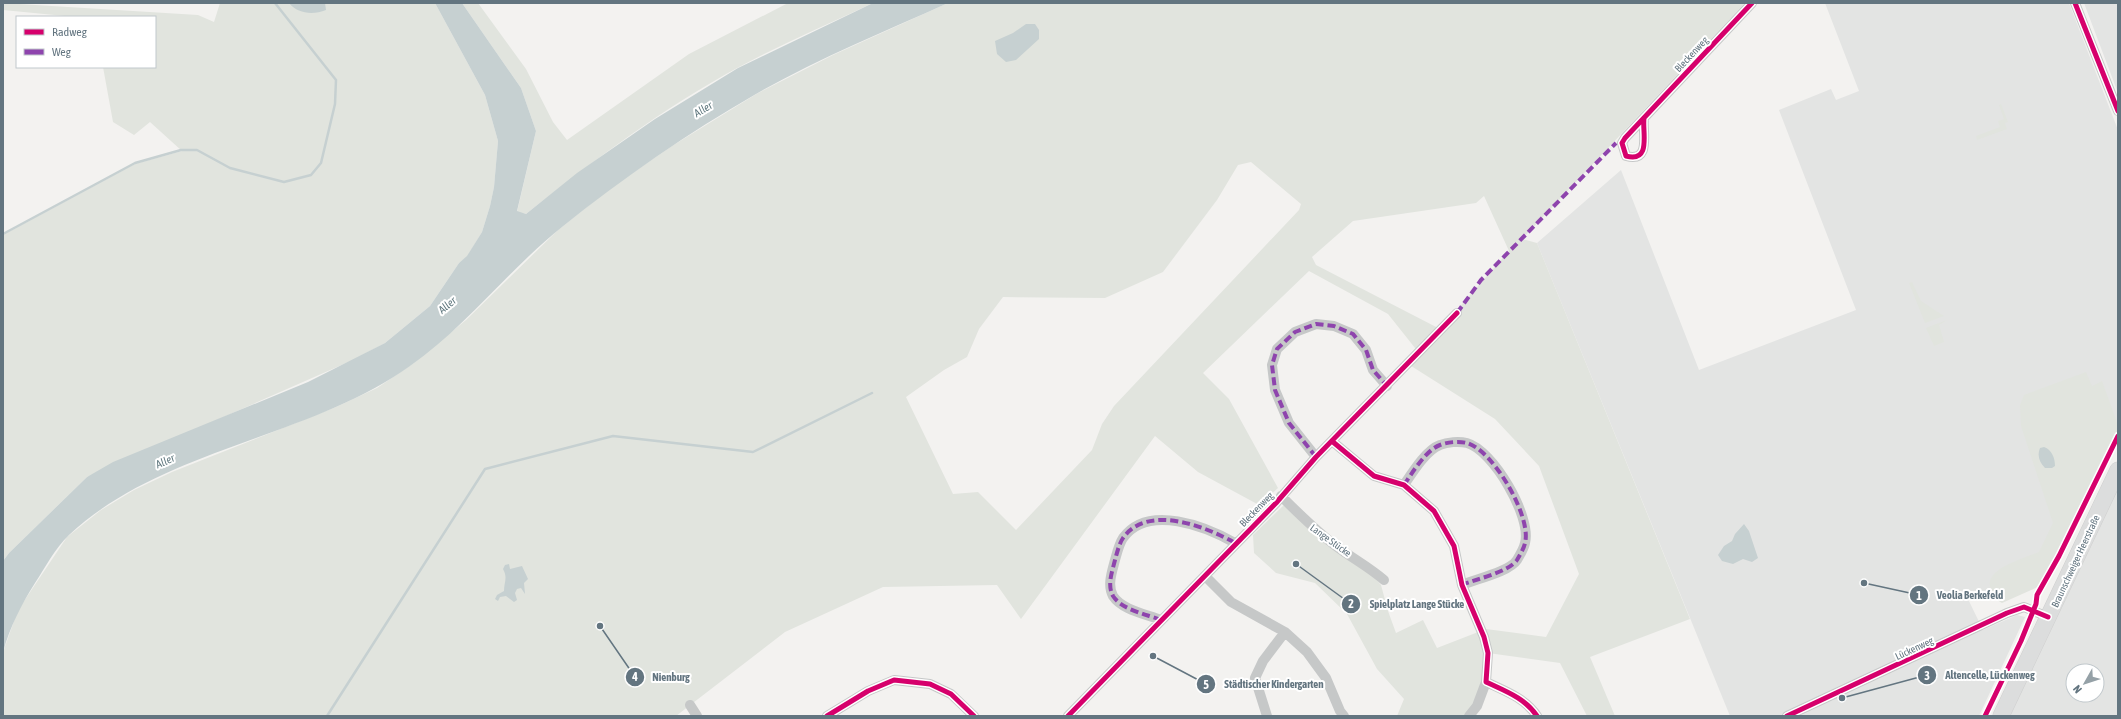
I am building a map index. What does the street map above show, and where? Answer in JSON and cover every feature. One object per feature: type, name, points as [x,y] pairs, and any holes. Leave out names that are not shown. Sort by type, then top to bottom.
[{"type":"main road","name":"Braunschweiger Heerstraße","points":[[2001,716],[2118,470]]},
{"type":"street","name":"Bleckenweg","points":[[1644,118],[1644,148],[1640,155],[1633,158],[1626,156],[1619,143],[1752,3]]},
{"type":"street","points":[[2076,3],[2118,111]]},
{"type":"street","name":"Bleckenweg","points":[[1068,716],[1282,496],[1316,457],[1333,442],[1457,313]]},
{"type":"street","points":[[1316,457],[1289,423],[1275,390],[1272,365],[1277,349],[1295,332],[1316,324],[1334,326],[1353,334],[1366,350],[1373,370],[1387,386]]},
{"type":"street","points":[[1333,442],[1374,476],[1404,485],[1434,512],[1454,546],[1462,585],[1486,644],[1488,653],[1486,682],[1477,706],[1470,716]]},
{"type":"street","points":[[1404,485],[1422,460],[1438,445],[1453,442],[1468,443],[1487,456],[1504,478],[1519,506],[1526,527],[1525,544],[1516,561],[1505,569],[1462,585]]},
{"type":"street","name":"Lange Stücke","points":[[1282,496],[1304,520],[1384,580]]},
{"type":"street","points":[[1161,620],[1124,606],[1113,596],[1110,585],[1111,576],[1123,538],[1134,528],[1146,522],[1159,520],[1198,526],[1213,531],[1235,543]]},
{"type":"street","points":[[1205,576],[1231,602],[1285,632],[1307,652],[1326,678],[1340,711],[1344,716]]},
{"type":"street","name":"Lückenweg","points":[[1787,716],[2007,613],[2024,607],[2048,617]]},
{"type":"street","points":[[1267,716],[1255,678],[1262,661],[1285,632]]},
{"type":"street","points":[[827,716],[868,691],[894,680],[930,684],[951,694],[974,716]]},
{"type":"street","points":[[1486,682],[1515,696],[1531,707],[1537,716]]},
{"type":"street","points":[[690,705],[697,716]]},
{"type":"shaded area","points":[[3,3],[198,15],[214,22],[220,3],[435,3],[485,95],[498,141],[494,187],[482,232],[467,257],[459,263],[430,306],[385,343],[353,360],[87,477],[9,553],[3,561],[3,235],[135,164],[182,151],[150,122],[134,135],[113,122],[103,68],[156,68],[156,16],[65,16],[3,10]]},
{"type":"shaded area","points":[[462,3],[478,3],[526,69],[553,122],[567,140],[689,54],[788,3],[873,3],[772,50],[739,67],[683,100],[629,136],[526,214],[517,212],[536,131],[521,88]]},
{"type":"shaded area","points":[[948,3],[1745,3],[1522,239],[1537,243],[1690,619],[1590,657],[1615,716],[1587,716],[1560,663],[1488,653],[1485,682],[1468,716],[1397,716],[1404,699],[1377,669],[1347,614],[1315,583],[1276,573],[1254,553],[1253,535],[1284,505],[1362,563],[1381,585],[1396,633],[1423,620],[1437,648],[1486,629],[1546,637],[1579,574],[1539,466],[1495,419],[1408,364],[1419,353],[1388,314],[1309,271],[1203,373],[1229,399],[1278,488],[1259,505],[1198,472],[1155,436],[1021,619],[997,585],[883,587],[785,632],[676,716],[3,716],[3,652],[18,610],[67,537],[101,510],[134,490],[172,472],[336,407],[377,388],[411,365],[466,320],[558,230],[612,187],[672,146],[758,93],[833,55]],"holes":[[[1251,162],[1301,204],[1299,210],[1114,406],[1102,424],[1092,450],[1016,530],[978,492],[953,494],[906,397],[944,370],[967,357],[979,329],[1003,297],[1105,298],[1163,272],[1217,200],[1238,165]],[[1484,196],[1509,251],[1440,329],[1316,265],[1312,257],[1353,221],[1476,203]]]},
{"type":"shaded area","points":[[1825,3],[2069,3],[2118,130],[2118,428],[2051,566],[1968,599],[1983,630],[2017,615],[2025,617],[1979,716],[1730,716],[1537,243],[1621,170],[1699,370],[1856,310],[1779,110],[1831,89],[1836,100],[1859,91]]},
{"type":"shaded area","points":[[2084,3],[2118,3],[2118,93]]},
{"type":"shaded area","points":[[2001,104],[2008,122],[2005,123],[2007,129],[1977,140],[1976,136],[2000,127],[1998,121],[2004,119],[1999,105]]},
{"type":"shaded area","points":[[1912,282],[1921,301],[1944,316],[1925,323],[1909,283]]},
{"type":"shaded area","points":[[1947,320],[1939,325],[1944,342],[1934,346],[1926,328]]},
{"type":"shaded area","points":[[2086,372],[2092,386],[2102,381],[2118,425],[2118,433],[2040,586],[2002,603],[1996,599],[1991,589],[1990,582],[1993,576],[2006,565],[2039,552],[2053,523],[2021,426],[2020,405],[2024,395]]},
{"type":"shaded area","points":[[2118,487],[2118,716],[2008,716]]},
{"type":"water","points":[[289,3],[325,3],[326,10],[311,13],[301,11]]},
{"type":"water","name":"Aller","points":[[435,3],[462,3],[521,88],[536,131],[517,211],[526,214],[577,173],[655,119],[738,68],[873,3],[948,3],[851,46],[779,81],[681,140],[608,191],[562,227],[523,261],[469,316],[431,350],[410,366],[370,391],[327,411],[236,445],[147,482],[106,506],[69,535],[55,552],[21,608],[9,634],[3,652],[3,561],[9,553],[87,477],[113,462],[308,382],[385,343],[430,306],[459,263],[467,256],[482,232],[490,206],[494,187],[498,141],[485,95]]},
{"type":"water","points":[[1026,24],[1035,24],[1039,30],[1039,39],[1016,60],[1006,62],[997,54],[995,41],[1013,33]]},
{"type":"water","points":[[2044,447],[2051,452],[2054,457],[2055,466],[2052,468],[2045,468],[2040,461],[2039,451],[2040,448]]},
{"type":"water","points":[[1744,524],[1749,531],[1758,558],[1752,562],[1743,559],[1733,564],[1722,561],[1718,555],[1724,546],[1732,541],[1735,534]]},
{"type":"water","points":[[509,564],[510,569],[522,566],[528,579],[524,583],[525,594],[521,588],[517,589],[515,593],[517,600],[514,602],[506,596],[500,597],[498,601],[495,599],[497,595],[504,591],[506,578],[503,569],[505,565]]},
{"type":"waterway","points":[[3,234],[135,163],[181,150],[197,150],[230,168],[284,182],[311,175],[321,163],[335,104],[336,80],[275,3]]},
{"type":"waterway","points":[[327,716],[485,469],[613,436],[753,452],[872,393]]},
{"type":"marked path","points":[[1457,313],[1481,280],[1616,143]]},
{"type":"marked path","points":[[1316,457],[1289,423],[1275,390],[1272,365],[1277,349],[1295,332],[1316,324],[1334,326],[1353,334],[1366,350],[1373,370],[1387,386]]},
{"type":"marked path","points":[[1404,485],[1420,462],[1430,452],[1443,444],[1457,442],[1467,443],[1477,448],[1499,471],[1508,486],[1523,517],[1526,532],[1523,549],[1517,560],[1507,568],[1500,572],[1462,585]]},
{"type":"marked path","points":[[1161,620],[1122,605],[1117,601],[1111,592],[1111,578],[1118,549],[1123,538],[1134,528],[1147,522],[1162,520],[1178,521],[1194,525],[1235,543]]},
{"type":"cycle path","points":[[1644,118],[1643,151],[1640,155],[1634,157],[1626,156],[1622,143],[1625,138],[1752,3]]},
{"type":"cycle path","points":[[2075,3],[2118,111]]},
{"type":"cycle path","points":[[1068,716],[1276,503],[1316,457],[1457,313]]},
{"type":"cycle path","points":[[1985,716],[2021,641],[2036,604],[2037,595],[2059,556],[2118,436]]},
{"type":"cycle path","points":[[1333,442],[1374,476],[1404,485],[1434,511],[1454,546],[1462,585],[1484,637],[1488,653],[1486,682],[1521,700],[1527,704],[1537,716]]},
{"type":"cycle path","points":[[1787,716],[2007,613],[2024,607],[2048,617]]},
{"type":"cycle path","points":[[827,716],[868,691],[894,680],[930,684],[951,694],[974,716]]},
{"type":"place","name":"Spielplatz Lange Stücke","points":[[1296,564]]},
{"type":"place","name":"Veolia Berkefeld","points":[[1864,583]]},
{"type":"place","name":"Nienburg","points":[[600,626]]},
{"type":"place","name":"Städtischer Kindergarten","points":[[1153,656]]},
{"type":"place","name":"Altencelle, Lückenweg","points":[[1842,698]]}]
